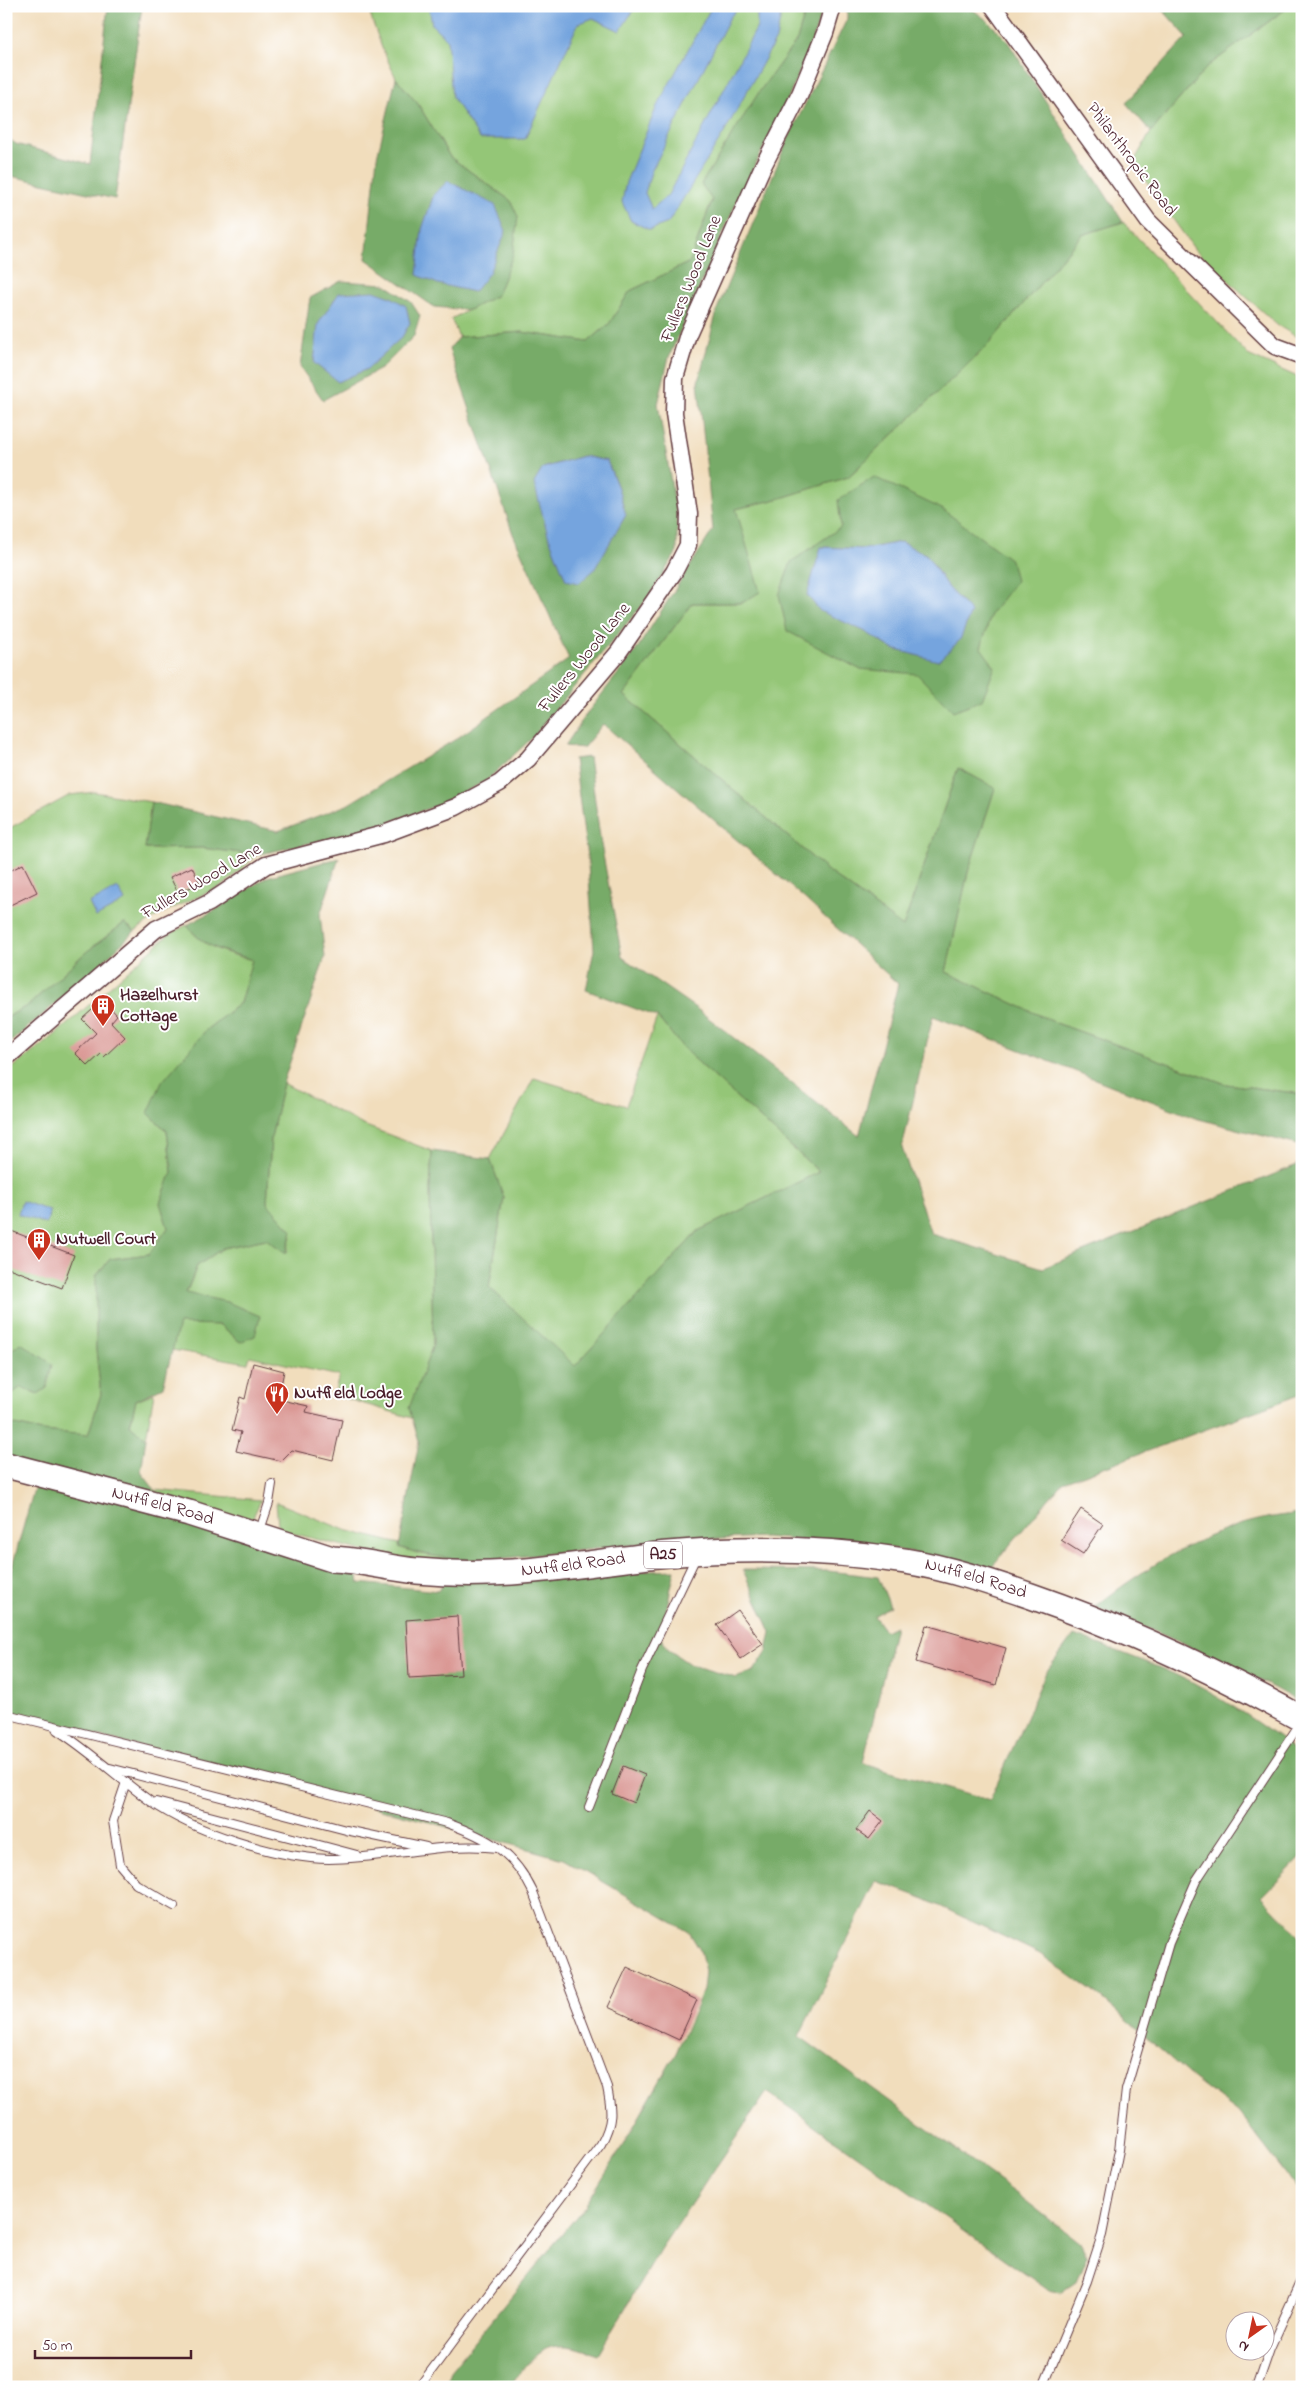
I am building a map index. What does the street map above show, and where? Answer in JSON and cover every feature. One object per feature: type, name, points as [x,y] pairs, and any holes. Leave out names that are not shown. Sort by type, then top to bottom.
[{"type":"main road","name":"Nutfield Road","points":[[6,1465],[189,1513],[332,1559],[355,1560],[415,1570],[512,1572],[670,1554],[767,1551],[851,1554],[906,1561],[974,1576],[1069,1609],[1145,1641],[1265,1699],[1302,1720]]},
{"type":"street","name":"Fullers Wood Lane","points":[[6,1058],[156,929],[210,903],[266,865],[384,834],[456,807],[500,783],[528,759],[618,653],[674,572],[688,545],[689,514],[674,412],[675,378],[688,334],[762,168],[800,94],[825,33],[833,6]]},
{"type":"street","name":"Philanthropic Road","points":[[993,6],[1148,221],[1275,346],[1302,356]]},
{"type":"lane","points":[[259,1535],[269,1503],[272,1484]]},
{"type":"lane","points":[[588,1807],[642,1670],[698,1553]]},
{"type":"lane","points":[[6,1714],[447,1824],[474,1833],[501,1848],[524,1873],[533,1892],[607,2087],[611,2106],[610,2128],[601,2144],[419,2387]]},
{"type":"lane","points":[[1043,2387],[1087,2281],[1102,2235],[1119,2150],[1126,2090],[1169,1943],[1196,1881],[1302,1720]]},
{"type":"lane","points":[[49,1725],[85,1749],[150,1801],[172,1816],[197,1827],[275,1852],[306,1857],[366,1858],[430,1848],[472,1845],[501,1848]]},
{"type":"lane","points":[[106,1767],[346,1830],[430,1848]]},
{"type":"lane","points":[[126,1782],[113,1821],[120,1865],[136,1884],[174,1906]]},
{"type":"lane","points":[[150,1801],[366,1858]]},
{"type":"lane","points":[[1257,2387],[1270,2349],[1302,2278]]},
{"type":"green space","points":[[108,6],[142,6],[115,199],[6,175],[6,137],[16,144],[90,164]]},
{"type":"green space","points":[[367,6],[807,6],[797,40],[759,93],[702,183],[712,199],[690,262],[630,291],[609,324],[588,342],[522,332],[459,337],[451,319],[497,295],[511,201],[450,157],[418,104],[396,78],[382,48]]},
{"type":"green space","points":[[807,6],[824,6],[808,52],[786,103],[737,201],[669,357],[658,404],[677,518],[677,552],[647,599],[531,739],[486,781],[438,805],[372,829],[257,855],[202,848],[145,849],[151,802],[278,831],[347,805],[456,739],[569,659],[513,534],[449,349],[459,337],[522,332],[588,342],[609,324],[630,291],[690,262],[712,200],[701,184],[759,92],[797,40]],"holes":[[[583,456],[607,461],[618,488],[543,468]]]},
{"type":"green space","points":[[847,6],[968,6],[988,21],[1006,39],[1123,222],[1082,235],[987,346],[848,477],[781,498],[736,509],[760,592],[742,603],[692,603],[624,695],[829,872],[903,927],[958,768],[995,788],[968,872],[946,972],[1056,1023],[1226,1084],[1302,1094],[1302,1146],[1195,1118],[933,1016],[902,1148],[931,1234],[1043,1268],[1302,1163],[1302,1394],[1063,1482],[988,1571],[891,1548],[765,1537],[672,1541],[486,1560],[442,1557],[420,1553],[399,1547],[419,1442],[409,1408],[433,1345],[430,1189],[432,1151],[490,1159],[504,1198],[489,1287],[575,1366],[698,1231],[819,1172],[686,1051],[657,1017],[586,990],[594,950],[588,864],[574,759],[589,757],[601,844],[622,957],[697,1009],[859,1136],[898,984],[805,899],[603,724],[583,748],[565,746],[587,713],[635,652],[713,530],[698,382],[718,307],[788,139],[847,19]]},
{"type":"green space","points":[[1159,6],[1290,6],[1208,66],[1151,132],[1126,103],[1187,37]]},
{"type":"green space","points":[[1290,6],[1302,6],[1302,340],[1277,325],[1195,250],[1133,163],[1151,132],[1208,66]]},
{"type":"green space","points":[[396,78],[418,104],[450,157],[511,201],[518,217],[513,255],[497,295],[469,310],[434,307],[366,259],[377,157]]},
{"type":"green space","points":[[1123,222],[1248,355],[1302,379],[1302,1094],[1226,1084],[1056,1023],[946,972],[968,872],[995,788],[958,768],[903,927],[829,872],[624,695],[692,603],[742,603],[736,509],[781,498],[848,477],[987,346],[1082,235]]},
{"type":"green space","points":[[341,281],[385,284],[411,302],[420,316],[414,336],[382,368],[323,400],[300,367],[310,298]]},
{"type":"green space","points":[[874,477],[942,509],[1011,560],[1016,581],[991,614],[981,648],[995,667],[982,700],[953,711],[917,674],[859,669],[787,631],[779,595],[791,562],[841,527],[838,500]],"holes":[[[901,542],[927,555],[948,588],[971,612],[893,649],[807,595],[822,547],[865,549]]]},
{"type":"green space","points":[[95,792],[151,802],[145,849],[202,848],[257,855],[224,885],[162,913],[135,931],[124,923],[85,953],[30,1004],[6,1018],[6,830],[70,795]]},
{"type":"green space","points":[[339,858],[320,915],[325,957],[283,1083],[271,1138],[267,1203],[292,1231],[286,1253],[266,1239],[223,1248],[197,1266],[186,1293],[227,1302],[260,1316],[255,1336],[240,1342],[221,1325],[179,1324],[163,1387],[136,1400],[130,1425],[146,1438],[141,1472],[155,1490],[152,1497],[6,1459],[6,1423],[42,1431],[88,1435],[101,1394],[96,1349],[96,1276],[110,1259],[149,1254],[168,1228],[160,1203],[172,1172],[167,1131],[148,1113],[162,1082],[206,1030],[240,1003],[252,960],[208,944],[201,940],[187,925],[217,909],[267,877]]},
{"type":"green space","points":[[124,923],[135,931],[91,973],[6,1046],[6,1018],[30,1004],[85,953]]},
{"type":"green space","points":[[187,925],[208,945],[252,960],[240,1003],[206,1030],[148,1113],[167,1131],[172,1172],[160,1203],[168,1228],[149,1254],[110,1259],[97,1276],[96,1349],[101,1394],[88,1435],[42,1431],[6,1423],[6,1398],[21,1387],[38,1394],[21,1343],[6,1354],[6,1073],[55,1035],[168,935]]},
{"type":"green space","points":[[657,1017],[686,1051],[819,1172],[698,1231],[575,1367],[489,1287],[504,1198],[490,1159],[534,1078],[626,1106]]},
{"type":"green space","points":[[283,1083],[363,1125],[432,1151],[430,1189],[433,1345],[410,1408],[412,1418],[334,1395],[339,1376],[250,1356],[248,1363],[172,1350],[179,1323],[221,1325],[240,1342],[227,1302],[186,1294],[197,1266],[223,1248],[266,1239],[287,1252],[292,1231],[267,1204],[271,1138]]},
{"type":"green space","points":[[21,1343],[52,1364],[47,1388],[38,1394],[21,1387],[6,1398],[6,1354]]},
{"type":"green space","points":[[154,1393],[146,1438],[130,1426],[136,1400]]},
{"type":"green space","points":[[38,1475],[355,1560],[359,1583],[438,1591],[446,1579],[675,1570],[660,1637],[669,1650],[691,1665],[736,1678],[754,1671],[767,1651],[771,1632],[743,1570],[829,1571],[878,1577],[890,1606],[874,1616],[885,1631],[895,1626],[863,1763],[990,1800],[1046,1672],[1074,1635],[1159,1667],[1207,1691],[1244,1714],[1302,1755],[1302,1856],[1262,1897],[1302,1938],[1302,2195],[1238,2112],[1193,2078],[1099,1996],[1040,1954],[925,1899],[876,1881],[799,2036],[1021,2197],[1081,2244],[1087,2256],[1076,2282],[1061,2292],[1048,2290],[767,2092],[661,2248],[598,2354],[568,2346],[556,2346],[546,2349],[529,2362],[510,2387],[444,2387],[450,2371],[585,2206],[623,2145],[676,2053],[703,1990],[705,1971],[700,1950],[689,1932],[564,1859],[341,1798],[6,1713],[6,1588]]},
{"type":"green space","points":[[155,1490],[261,1500],[252,1519],[242,1521],[152,1497]]},
{"type":"green space","points":[[276,1502],[345,1530],[400,1544],[399,1547],[420,1554],[463,1560],[414,1560],[388,1557],[283,1531],[278,1525]]},
{"type":"green space","points":[[1302,1512],[1302,1704],[1252,1676],[1200,1651],[1095,1607],[1149,1568],[1207,1537],[1249,1522]]},
{"type":"water","points":[[429,6],[636,6],[620,31],[593,18],[578,24],[525,139],[480,139],[452,97],[447,39],[432,25]]},
{"type":"water","points":[[712,6],[740,6],[730,17],[651,172],[645,193],[652,209],[668,195],[757,27],[757,8],[751,6],[777,6],[781,15],[776,39],[724,133],[668,223],[650,230],[631,221],[622,202],[626,182],[657,106]]},
{"type":"water","points":[[448,181],[495,205],[506,231],[489,273],[474,292],[438,284],[417,275],[422,229],[434,194]]},
{"type":"water","points":[[374,291],[391,297],[406,306],[410,323],[402,337],[367,369],[338,382],[314,363],[318,324],[339,293]]},
{"type":"water","points":[[583,456],[607,461],[626,515],[594,570],[579,583],[566,580],[548,535],[534,483],[543,468]]},
{"type":"water","points":[[901,542],[927,555],[948,588],[971,612],[960,640],[938,661],[893,649],[864,631],[820,611],[807,595],[821,547],[865,549]]},
{"type":"water","points":[[118,888],[125,901],[96,917],[89,903]]},
{"type":"water","points":[[22,1201],[50,1211],[46,1224],[18,1214]]},
{"type":"building","points":[[23,864],[37,892],[6,907],[6,873]]},
{"type":"building","points":[[192,867],[200,883],[178,893],[170,877]]},
{"type":"building","name":"Hazelhurst Cottage","points":[[103,1000],[117,1015],[111,1022],[125,1037],[104,1057],[101,1054],[88,1066],[75,1053],[96,1033],[82,1019]]},
{"type":"building","name":"Nutwell Court","points":[[6,1229],[74,1255],[62,1288],[6,1267]]},
{"type":"building","name":"Nutfield Lodge","points":[[253,1363],[284,1371],[278,1399],[308,1406],[306,1412],[342,1420],[333,1460],[292,1450],[281,1461],[236,1451],[241,1432],[232,1430],[240,1397],[245,1399]]},
{"type":"building","points":[[1081,1509],[1103,1524],[1083,1554],[1061,1540]]},
{"type":"building","points":[[738,1610],[763,1644],[741,1659],[717,1625]]},
{"type":"building","points":[[457,1616],[461,1675],[409,1678],[406,1620]]},
{"type":"building","points":[[926,1625],[1006,1648],[996,1685],[916,1662]]},
{"type":"building","points":[[623,1766],[645,1775],[634,1803],[612,1794]]},
{"type":"building","points":[[870,1811],[883,1821],[869,1839],[856,1830]]},
{"type":"building","points":[[627,1967],[697,2000],[679,2040],[608,2007]]},
{"type":"place","name":"Hazelhurst Cottage","points":[[103,1027]]},
{"type":"place","name":"Nutwell Court","points":[[39,1261]]},
{"type":"place","name":"Nutfield Lodge","points":[[277,1415]]}]
